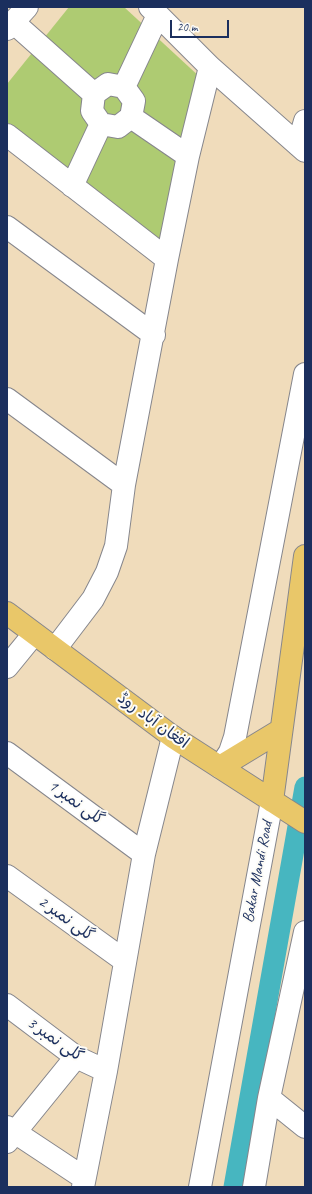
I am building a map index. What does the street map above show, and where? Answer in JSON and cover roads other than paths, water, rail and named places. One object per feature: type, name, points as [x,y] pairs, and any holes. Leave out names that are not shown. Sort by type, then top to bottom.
[{"type":"main road","name":"Bakar Mandi Road","points":[[272,801],[305,556]]},
{"type":"main road","name":"افغان آباد روڈ","points":[[7,613],[173,737],[298,817]]},
{"type":"main road","points":[[220,766],[281,730]]},
{"type":"street","points":[[124,87],[154,11],[210,67],[302,148]]},
{"type":"street","points":[[16,19],[94,94]]},
{"type":"street","points":[[55,649],[92,599],[107,572],[116,546],[124,484],[188,156],[210,67]]},
{"type":"street","points":[[108,84],[124,87],[134,101],[131,117],[118,127],[102,124],[92,110],[94,94],[108,84]]},
{"type":"street","points":[[131,117],[188,156]]},
{"type":"street","points":[[302,148],[305,120]]},
{"type":"street","points":[[72,186],[102,124]]},
{"type":"street","points":[[7,135],[168,259]]},
{"type":"street","points":[[7,227],[154,335]]},
{"type":"street","points":[[220,766],[230,752],[235,737],[305,374]]},
{"type":"street","points":[[7,399],[124,484]]},
{"type":"street","points":[[7,667],[34,634]]},
{"type":"street","points":[[76,1057],[10,1134],[84,1183],[106,1071],[144,854],[173,737]]},
{"type":"street","name":"گلی نمبر 1","points":[[7,753],[144,854]]},
{"type":"street","name":"Bakar Mandi Road","points":[[200,1187],[272,801]]},
{"type":"street","name":"گلی نمبر 2","points":[[7,876],[125,961]]},
{"type":"street","points":[[254,1187],[269,1098],[305,932]]},
{"type":"street","name":"گلی نمبر 3","points":[[7,1005],[76,1057],[106,1071]]},
{"type":"street","points":[[269,1098],[305,1127]]},
{"type":"waterway","points":[[234,1187],[305,787]]}]
